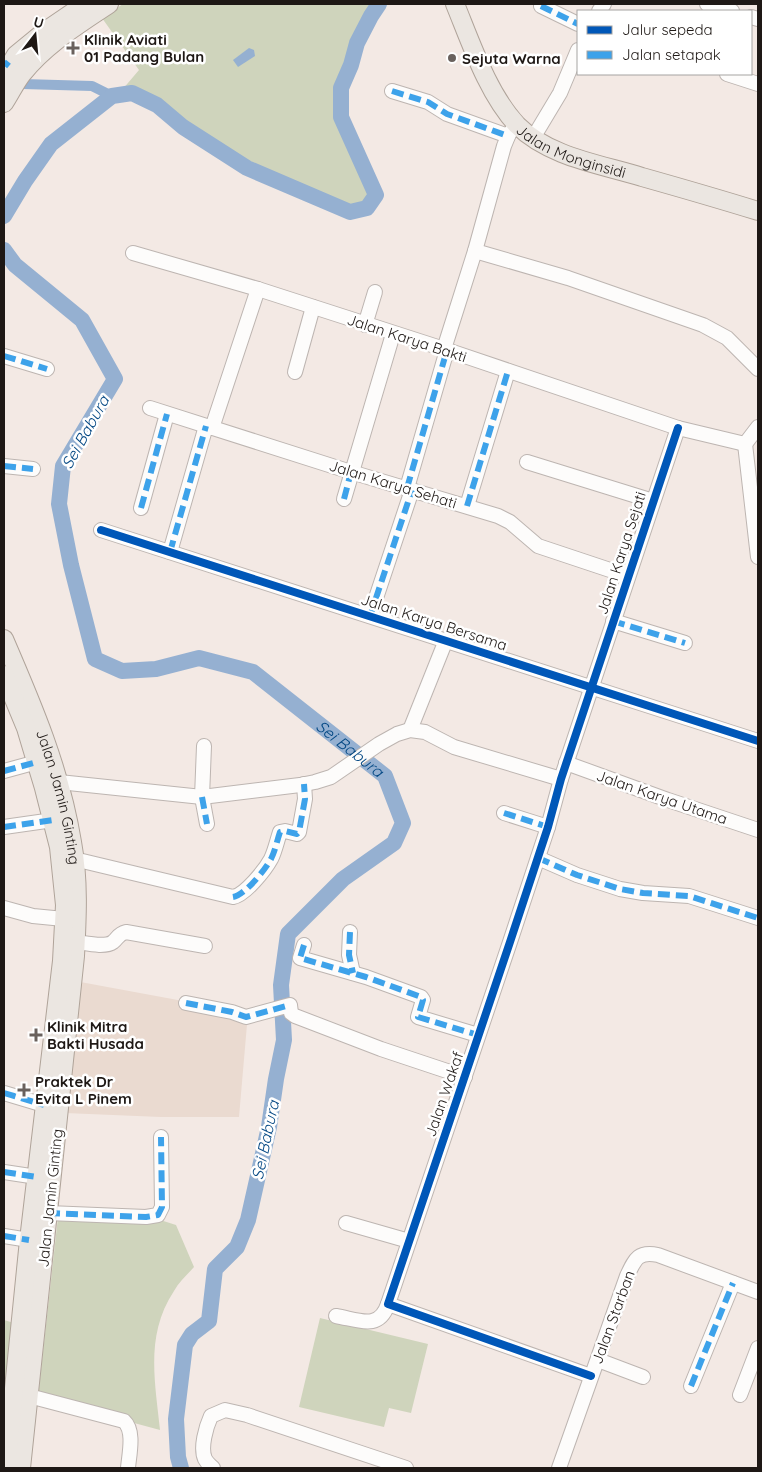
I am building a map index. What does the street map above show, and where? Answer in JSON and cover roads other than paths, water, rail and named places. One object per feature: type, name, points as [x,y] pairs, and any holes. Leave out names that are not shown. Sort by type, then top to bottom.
[{"type":"main road","points":[[6,68],[16,55],[44,32],[85,4]]},
{"type":"main road","points":[[4,103],[21,76],[38,56],[62,35],[109,4]]},
{"type":"main road","name":"Jalan Monginsidi","points":[[455,4],[480,64],[513,130],[533,138],[550,148],[582,159],[758,211]]},
{"type":"main road","name":"Jalan Jamin Ginting","points":[[4,639],[40,724],[59,782],[73,843],[78,898],[62,961],[29,1240],[32,1290],[29,1396],[21,1468]]},
{"type":"main road","name":"Jalan Jamin Ginting","points":[[4,675],[26,728],[37,762],[59,847],[65,905],[76,942],[48,1213],[7,1430],[6,1468]]},
{"type":"street","points":[[707,4],[728,10]]},
{"type":"street","points":[[541,6],[577,24]]},
{"type":"street","points":[[533,138],[560,93],[577,52]]},
{"type":"street","points":[[730,75],[758,84]]},
{"type":"street","points":[[370,616],[389,562],[410,489],[445,350],[504,146],[513,130],[451,115],[426,101],[392,91]]},
{"type":"street","points":[[475,251],[568,278],[703,325],[727,338],[758,369]]},
{"type":"street","name":"Jalan Karya Bakti","points":[[133,253],[258,289],[678,428],[745,444]]},
{"type":"street","points":[[170,552],[209,427],[258,289]]},
{"type":"street","points":[[365,325],[375,292]]},
{"type":"street","points":[[295,372],[313,307]]},
{"type":"street","points":[[344,499],[393,334]]},
{"type":"street","points":[[4,356],[47,369]]},
{"type":"street","points":[[467,506],[508,371]]},
{"type":"street","name":"Jalan Karya Sehati","points":[[150,408],[505,519],[540,547],[628,576]]},
{"type":"street","points":[[141,508],[167,414]]},
{"type":"street","points":[[758,427],[745,444],[758,557]]},
{"type":"street","name":"Jalan Karya Sejati","points":[[592,687],[678,428]]},
{"type":"street","points":[[527,462],[653,501]]},
{"type":"street","points":[[4,466],[32,469]]},
{"type":"street","name":"Jalan Karya Bersama","points":[[100,530],[758,740]]},
{"type":"street","points":[[613,621],[684,643]]},
{"type":"street","points":[[410,730],[446,640]]},
{"type":"street","name":"Jalan Wakaf","points":[[388,1304],[538,858],[561,779],[592,687]]},
{"type":"street","points":[[59,782],[202,797],[304,784],[326,779],[396,734],[410,730],[425,732],[454,747],[561,779]]},
{"type":"street","points":[[204,746],[202,797],[207,824]]},
{"type":"street","points":[[4,771],[37,762]]},
{"type":"street","name":"Jalan Karya Utama","points":[[566,764],[758,830]]},
{"type":"street","points":[[74,859],[237,896],[245,891],[270,861],[280,832],[285,831],[297,834],[299,832],[304,807],[304,784]]},
{"type":"street","points":[[504,812],[548,827]]},
{"type":"street","points":[[4,827],[52,820]]},
{"type":"street","points":[[538,858],[577,875],[620,889],[689,896],[758,918]]},
{"type":"street","points":[[4,908],[33,916],[71,920]]},
{"type":"street","points":[[76,942],[107,944],[114,941],[119,934],[126,932],[205,946]]},
{"type":"street","points":[[350,932],[349,955],[353,973]]},
{"type":"street","points":[[304,944],[300,958],[353,973],[422,998],[418,1017],[478,1035]]},
{"type":"street","points":[[186,1002],[249,1016],[290,1005],[291,1013],[295,1016],[381,1049],[465,1077]]},
{"type":"street","points":[[4,1093],[44,1104]]},
{"type":"street","points":[[48,1213],[146,1217],[158,1215],[162,1206],[161,1137]]},
{"type":"street","points":[[4,1172],[36,1177]]},
{"type":"street","points":[[346,1223],[409,1241]]},
{"type":"street","points":[[4,1236],[29,1240]]},
{"type":"street","name":"Jalan Starban","points":[[560,1468],[591,1376],[634,1261],[642,1255],[658,1255],[733,1283]]},
{"type":"street","points":[[691,1386],[733,1283],[758,1292]]},
{"type":"street","points":[[336,1316],[369,1322],[376,1321],[383,1316],[388,1304],[591,1376]]},
{"type":"street","points":[[740,1395],[758,1348]]},
{"type":"street","points":[[598,1360],[643,1377]]},
{"type":"street","points":[[29,1396],[124,1421],[130,1433],[128,1468]]},
{"type":"street","points":[[213,1468],[206,1462],[203,1453],[208,1424],[211,1416],[225,1410],[247,1415],[406,1468]]},
{"type":"water","points":[[249,48],[254,50],[255,56],[238,67],[233,60]]},
{"type":"waterway","name":"Sei Babura","points":[[4,216],[25,181],[51,144],[112,96],[132,93],[157,105],[183,127],[247,168],[350,212],[367,208],[376,195],[341,117],[341,88],[351,65],[357,43],[379,4]]},
{"type":"waterway","points":[[23,84],[92,86],[112,96]]},
{"type":"waterway","name":"Sei Babura","points":[[4,250],[15,265],[82,320],[115,379],[63,466],[59,504],[71,565],[95,659],[122,671],[156,669],[199,658],[253,672],[385,776],[403,823],[394,843],[343,879],[288,934],[281,985],[284,1040],[269,1127],[248,1220],[237,1247],[215,1269],[209,1321],[192,1334],[185,1345],[176,1419],[178,1457],[181,1468]]},
{"type":"place","name":"Klinik Aviati 01 Padang Bulan","points":[[73,48]]},
{"type":"place","name":"Sejuta Warna","points":[[452,58]]},
{"type":"place","name":"Klinik Mitra Bakti Husada","points":[[36,1035]]},
{"type":"place","name":"Praktek Dr Evita L Pinem","points":[[24,1090]]}]
